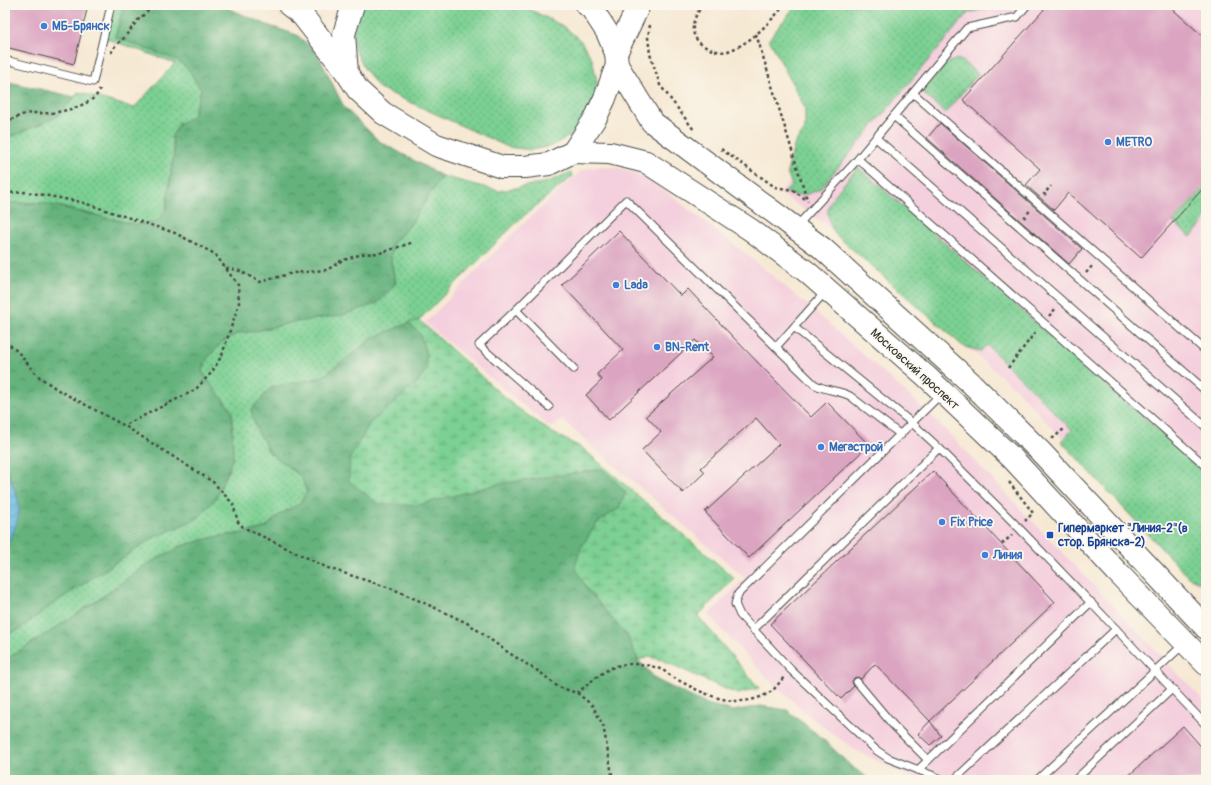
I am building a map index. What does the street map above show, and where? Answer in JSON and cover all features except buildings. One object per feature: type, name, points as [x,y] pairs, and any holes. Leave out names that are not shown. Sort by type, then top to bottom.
[{"type":"main road","points":[[289,5],[302,15],[347,73],[358,90],[384,113],[436,145],[502,167],[525,167],[549,164],[573,152],[596,117],[605,98],[617,59],[639,5]]},
{"type":"main road","points":[[347,73],[344,34],[353,5]]},
{"type":"main road","points":[[587,5],[592,9],[606,32],[617,59],[652,122],[822,248],[971,383],[1040,451],[1205,625],[1186,642]]},
{"type":"main road","name":"Московский проспект","points":[[573,152],[610,153],[646,162],[751,230],[807,272],[942,392],[1013,460],[1117,572],[1206,664]]},
{"type":"lane","points":[[5,60],[93,82],[111,5]]},
{"type":"lane","points":[[796,228],[876,138],[967,28],[1017,17],[1027,5]]},
{"type":"lane","points":[[913,93],[1206,352]]},
{"type":"lane","points":[[894,116],[1206,391]]},
{"type":"lane","points":[[876,138],[1206,427]]},
{"type":"lane","points":[[858,159],[1206,466]]},
{"type":"lane","points":[[549,407],[479,345],[626,200],[814,384],[820,388],[842,392],[850,396],[901,435]]},
{"type":"lane","points":[[776,347],[827,290]]},
{"type":"lane","points":[[516,310],[574,369]]},
{"type":"lane","points":[[794,327],[912,423],[939,448],[1091,602],[1206,725]]},
{"type":"lane","points":[[942,392],[901,435],[738,594],[735,604],[740,615],[791,670],[876,750],[888,758],[944,780]]},
{"type":"lane","points":[[753,630],[939,448]]},
{"type":"lane","points":[[918,770],[1091,602]]},
{"type":"lane","points":[[954,780],[1116,629]]},
{"type":"lane","points":[[1037,780],[1154,670],[1186,642]]},
{"type":"lane","points":[[857,682],[893,725],[928,760]]},
{"type":"lane","points":[[1075,780],[1172,689]]},
{"type":"path","points":[[703,5],[696,13],[693,25],[694,36],[701,45],[714,50],[727,52],[738,47],[756,34],[785,5]]},
{"type":"path","points":[[650,23],[648,37],[650,54],[660,85],[695,131]]},
{"type":"path","points":[[756,34],[807,200]]},
{"type":"path","points":[[719,148],[775,187],[793,190],[815,206]]},
{"type":"path","points":[[5,193],[26,192],[82,202],[175,234],[215,254],[238,285],[239,303],[222,355],[212,372],[194,390],[125,426]]},
{"type":"path","points":[[225,268],[240,271],[260,282],[293,273],[327,270],[341,261],[362,254],[380,253],[414,242]]},
{"type":"path","points":[[5,341],[18,352],[37,375],[58,390],[125,426],[213,482],[233,504],[238,522],[243,527],[328,568],[393,589],[442,611],[468,624],[509,653],[541,673],[558,688],[577,693],[592,705],[603,725],[613,780]]},
{"type":"path","points":[[577,693],[603,673],[619,666],[636,664],[659,668],[677,680],[716,698],[738,702],[756,698],[773,690],[791,670]]},
{"type":"shaded area","points":[[943,5],[1206,5],[1206,593],[1017,390],[826,225],[780,193]]},
{"type":"shaded area","points":[[596,167],[621,168],[651,180],[745,253],[819,315],[932,416],[1206,703],[1206,780],[916,780],[855,750],[818,723],[772,683],[708,615],[745,578],[562,420],[551,428],[425,323],[519,228],[582,170]]},
{"type":"green space","points":[[117,5],[124,5],[115,37],[177,60],[189,70],[201,90],[193,116],[180,123],[172,136],[174,152],[166,210],[157,222],[137,225],[43,203],[5,203],[5,133],[14,136],[75,97],[78,92],[134,108],[175,63],[105,38]]},
{"type":"green space","points":[[124,5],[220,5],[270,26],[297,35],[317,53],[344,107],[379,141],[442,176],[409,226],[392,244],[391,262],[396,283],[378,303],[343,315],[289,323],[257,331],[238,333],[222,342],[207,359],[202,372],[232,411],[233,458],[216,498],[198,518],[151,539],[50,606],[18,630],[5,635],[5,541],[9,540],[17,495],[7,472],[5,462],[5,203],[43,203],[137,225],[157,221],[166,210],[174,152],[172,136],[180,123],[193,116],[201,90],[189,70],[177,60],[115,37]]},
{"type":"green space","points":[[357,5],[521,5],[565,27],[581,41],[592,59],[597,81],[594,101],[584,121],[570,136],[551,146],[531,150],[508,147],[379,88],[364,68],[354,48],[352,25]]},
{"type":"green space","points":[[796,5],[896,5],[900,9],[902,5],[1001,5],[968,13],[820,189],[807,194],[794,195],[785,192],[792,185],[787,172],[795,143],[805,129],[805,108],[769,39]]},
{"type":"green space","points":[[957,59],[962,61],[978,74],[945,113],[922,92],[946,64]]},
{"type":"green space","points":[[5,81],[75,97],[58,116],[14,136],[5,133]]},
{"type":"green space","points":[[858,167],[1206,472],[1206,583],[1199,582],[1188,577],[1061,441],[1072,430],[987,345],[981,351],[964,347],[836,235],[832,229],[828,215],[828,208],[837,193]]},
{"type":"green space","points":[[571,172],[573,176],[521,218],[419,320],[373,338],[321,378],[272,387],[251,410],[256,428],[270,453],[301,476],[307,492],[299,504],[279,515],[265,528],[244,533],[215,537],[181,546],[142,567],[112,590],[62,624],[5,660],[5,635],[18,630],[50,606],[151,539],[198,518],[223,481],[230,467],[213,387],[202,372],[207,359],[222,342],[238,333],[257,331],[289,323],[396,283],[391,262],[392,244],[409,226],[442,176],[499,191],[548,182]]},
{"type":"green space","points":[[1206,185],[1206,219],[1191,237],[1173,222]]},
{"type":"green space","points":[[419,320],[512,404],[551,432],[582,448],[734,578],[698,616],[759,688],[738,694],[662,660],[649,657],[638,660],[628,637],[587,589],[575,567],[581,548],[596,524],[619,508],[626,492],[603,469],[498,484],[418,505],[378,504],[349,481],[350,458],[370,423],[418,382],[427,368],[426,354],[420,334],[409,323]]},
{"type":"green space","points":[[409,323],[420,334],[426,354],[427,368],[418,382],[370,423],[418,505],[498,484],[603,469],[626,492],[619,508],[596,524],[581,548],[587,589],[628,637],[638,660],[657,680],[704,703],[733,711],[760,706],[787,710],[823,739],[852,767],[871,780],[5,780],[5,660],[62,624],[112,590],[142,567],[181,546],[215,537],[244,533],[265,528],[279,515],[299,504],[307,492],[301,476],[270,453],[256,428],[251,410],[272,387],[321,378],[373,338]]},
{"type":"water","points":[[5,462],[17,495],[19,507],[18,519],[9,541],[5,541]]},
{"type":"place","name":"МБ-Брянск","points":[[44,26]]},
{"type":"place","name":"METRO","points":[[1108,142]]},
{"type":"place","name":"Lada","points":[[616,285]]},
{"type":"place","name":"BN-Rent","points":[[657,347]]},
{"type":"place","name":"Мегастрой","points":[[821,447]]},
{"type":"place","name":"Fix Price","points":[[942,522]]},
{"type":"place","name":"Гипермаркет \"Линия-2\"(в стор. Брянска-2)","points":[[1050,535]]},
{"type":"place","name":"Линия","points":[[985,555]]}]
